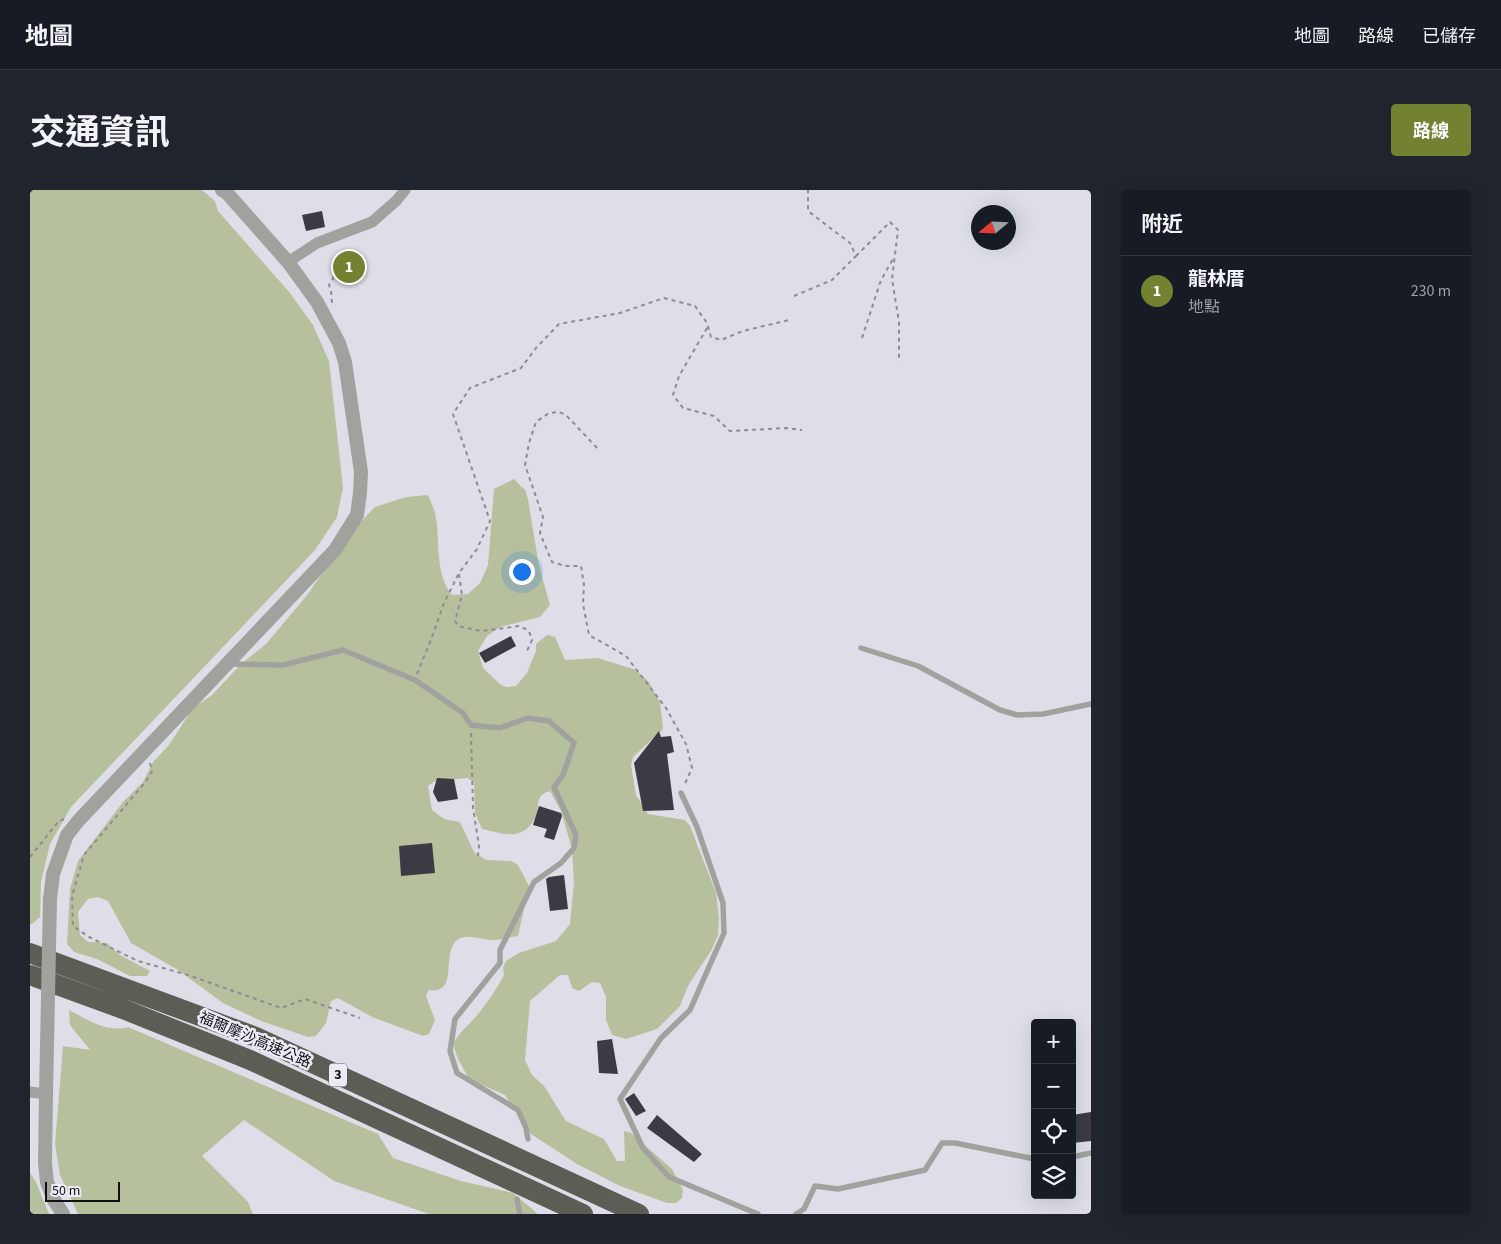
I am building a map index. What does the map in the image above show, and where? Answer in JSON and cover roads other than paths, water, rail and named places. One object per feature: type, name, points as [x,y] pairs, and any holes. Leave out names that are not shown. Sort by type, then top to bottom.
[{"type":"highway","name":"福爾摩沙高速公路","points":[[30,952],[256,1038],[639,1214]]},
{"type":"highway","name":"福爾摩沙高速公路","points":[[30,975],[123,1009],[250,1060],[583,1214]]},
{"type":"street","points":[[62,1214],[47,1182],[45,1163],[50,899],[53,874],[67,835],[146,748],[335,550],[356,515],[360,493],[360,472],[345,362],[339,343],[317,302],[288,262],[227,193],[222,190]]},
{"type":"street","points":[[288,262],[317,242],[372,222],[396,201],[405,190]]},
{"type":"street","points":[[30,1092],[46,1094]]},
{"type":"lane","points":[[861,648],[918,666],[1000,710],[1017,715],[1043,714],[1091,704]]},
{"type":"lane","points":[[226,664],[283,665],[343,650],[415,680],[463,713],[471,725],[500,728],[528,718],[549,721],[574,743],[563,775],[554,787],[576,835],[574,848],[561,863],[534,882],[500,950],[500,963],[455,1019],[450,1051],[457,1073],[518,1110],[526,1128],[528,1139]]},
{"type":"lane","points":[[681,793],[697,827],[723,903],[724,933],[690,1010],[661,1038],[620,1099],[643,1148],[669,1177],[758,1214]]},
{"type":"lane","points":[[796,1214],[804,1209],[816,1186],[838,1189],[925,1170],[942,1143],[955,1143],[1031,1158]]},
{"type":"lane","points":[[1076,1156],[1091,1153]]},
{"type":"lane","points":[[517,1199],[520,1214]]},
{"type":"place","name":"龍林厝","points":[[349,267]]}]
